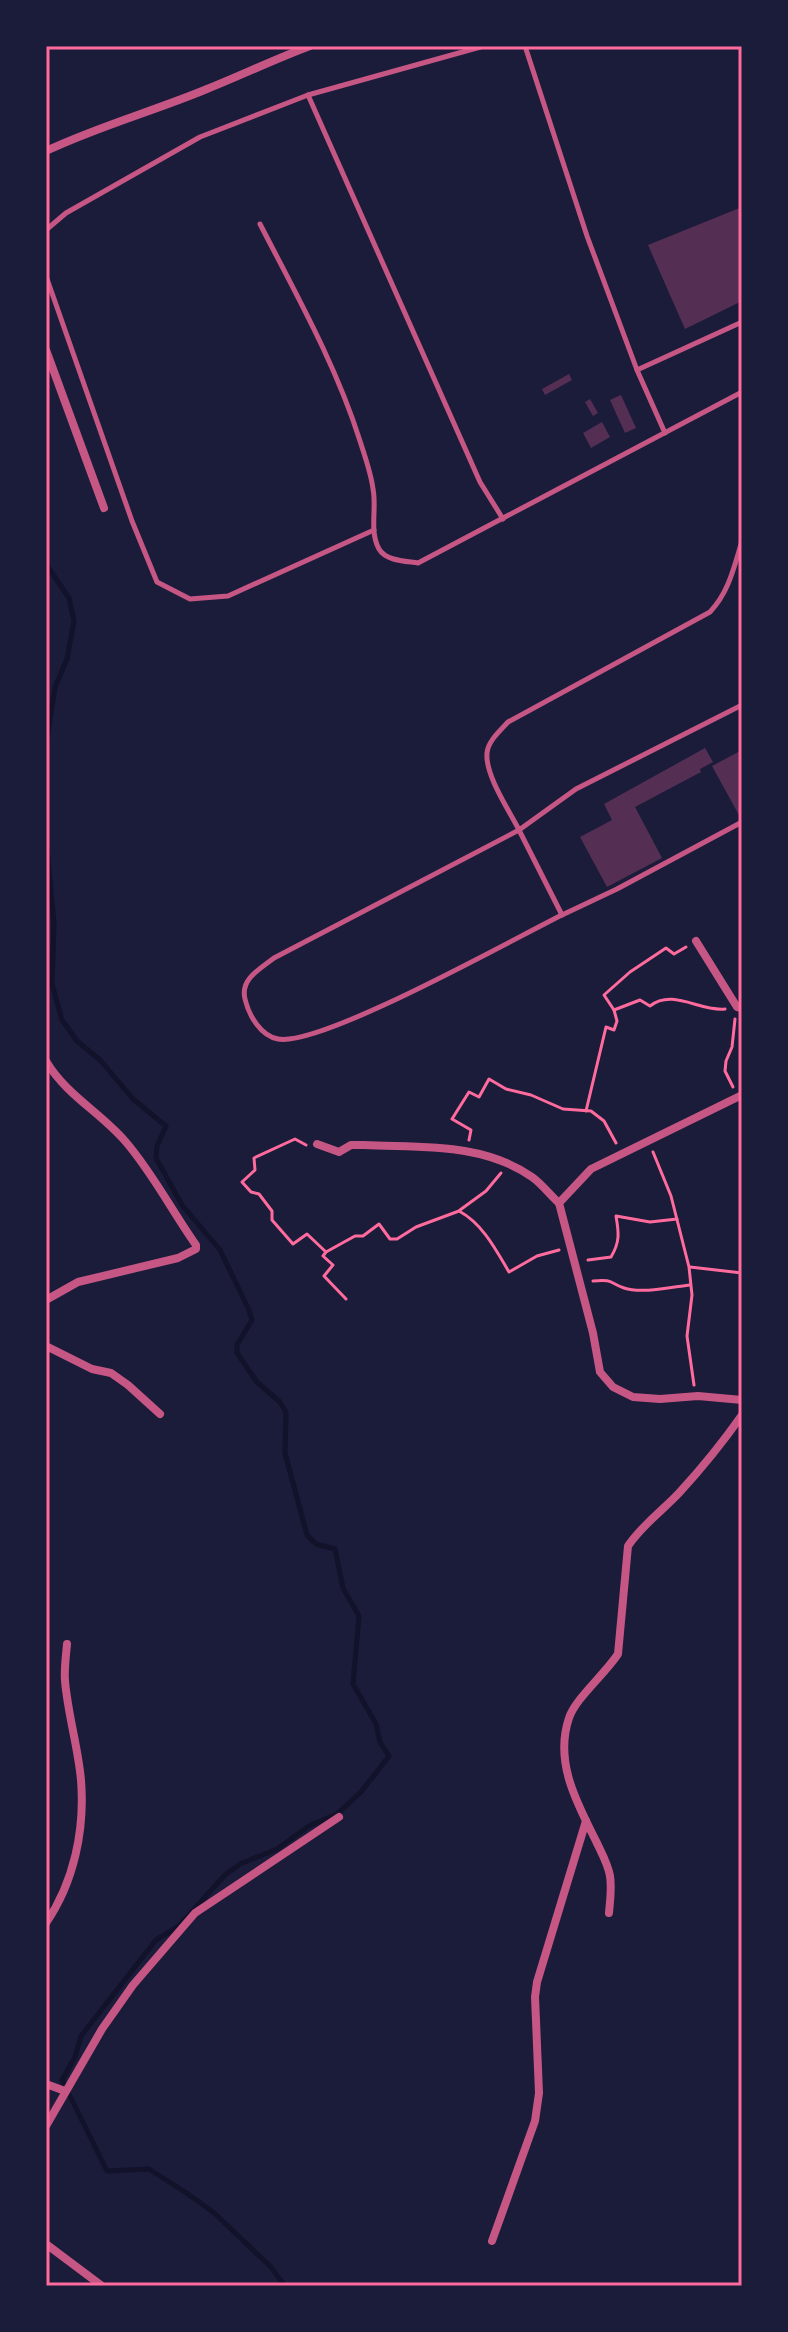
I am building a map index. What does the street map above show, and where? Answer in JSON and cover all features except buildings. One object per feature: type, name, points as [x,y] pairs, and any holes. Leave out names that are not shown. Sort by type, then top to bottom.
[{"type":"street","points":[[46,151],[87,132],[206,89],[310,46]]},
{"type":"street","points":[[46,350],[104,508]]},
{"type":"street","points":[[696,941],[740,1008]]},
{"type":"street","points":[[46,1300],[78,1282],[178,1258],[196,1249],[143,1163],[123,1138],[79,1102],[47,1067]]},
{"type":"street","points":[[559,1203],[591,1169],[742,1095]]},
{"type":"street","points":[[317,1144],[339,1152],[351,1145],[442,1146],[466,1150],[532,1177],[559,1203],[600,1372],[613,1387],[633,1397],[660,1399],[698,1396],[742,1400]]},
{"type":"street","points":[[46,1346],[92,1369],[111,1373],[160,1414]]},
{"type":"street","points":[[609,1913],[610,1875],[565,1766],[564,1745],[569,1716],[618,1654],[628,1546],[713,1454],[742,1415]]},
{"type":"street","points":[[46,1923],[69,1881],[77,1850],[80,1816],[81,1780],[65,1679],[67,1644]]},
{"type":"street","points":[[46,2126],[102,2029],[133,1985],[195,1913],[339,1817]]},
{"type":"street","points":[[492,2241],[535,2121],[539,2093],[537,1982],[586,1821]]},
{"type":"street","points":[[46,2084],[65,2091]]},
{"type":"street","points":[[46,2244],[102,2286]]},
{"type":"lane","points":[[46,230],[66,213],[200,137],[308,95],[484,46]]},
{"type":"lane","points":[[525,46],[553,127],[562,164],[637,370],[665,433]]},
{"type":"lane","points":[[308,95],[480,482],[503,519]]},
{"type":"lane","points":[[260,224],[321,344],[359,439],[374,490],[377,546],[384,555],[418,563],[742,392]]},
{"type":"lane","points":[[46,276],[132,521],[157,582],[190,599],[228,596],[374,530]]},
{"type":"lane","points":[[637,370],[742,322]]},
{"type":"lane","points":[[562,915],[488,770],[486,752],[508,722],[710,612],[729,584],[742,541]]},
{"type":"lane","points":[[742,705],[576,789],[519,830],[274,958],[249,978],[243,991],[246,1005],[258,1027],[269,1037],[281,1040],[318,1034],[617,889],[742,822]]},
{"type":"path","points":[[586,1111],[606,1027],[614,1030],[617,1021],[604,995],[630,972],[666,948],[674,954],[696,941]]},
{"type":"path","points":[[614,1010],[640,1000],[650,1006],[659,1000],[682,1000],[710,1010],[740,1008],[725,1071],[734,1084],[731,1099]]},
{"type":"path","points":[[466,1150],[471,1130],[452,1119],[469,1092],[479,1097],[489,1079],[506,1089],[531,1095],[563,1109],[591,1111],[604,1121],[620,1154]]},
{"type":"path","points":[[317,1144],[310,1146],[295,1139],[260,1153],[254,1158],[255,1170],[242,1182],[251,1192],[259,1194],[272,1211],[272,1220],[293,1244],[307,1234],[326,1252]]},
{"type":"path","points":[[649,1139],[677,1219],[689,1267],[691,1313],[687,1336],[688,1357],[698,1396]]},
{"type":"path","points":[[346,1299],[324,1276],[333,1265],[323,1256],[326,1252],[355,1236],[363,1236],[379,1224],[390,1239],[397,1239],[416,1227],[459,1211],[486,1191],[511,1166]]},
{"type":"path","points":[[459,1211],[481,1229],[509,1272],[537,1256],[570,1249]]},
{"type":"path","points":[[573,1262],[611,1257],[620,1239],[616,1216],[650,1222],[677,1219]]},
{"type":"path","points":[[689,1267],[742,1273]]},
{"type":"path","points":[[579,1285],[608,1280],[623,1288],[655,1290],[690,1285]]},
{"type":"waterway","points":[[46,564],[69,598],[74,621],[67,659],[55,687],[46,746]]},
{"type":"waterway","points":[[46,839],[54,923],[52,984],[62,1020],[77,1041],[100,1060],[133,1099],[166,1126],[157,1146],[156,1158],[182,1205],[220,1250],[249,1310],[252,1320],[237,1345],[237,1353],[257,1382],[280,1402],[286,1412],[285,1453],[307,1535],[316,1544],[335,1549],[343,1588],[359,1616],[353,1684],[376,1724],[380,1742],[389,1756],[361,1792],[337,1814],[309,1826],[277,1849],[240,1864],[225,1875],[179,1926],[156,1940],[81,2036],[75,2057],[62,2080],[107,2171],[149,2169],[188,2194],[213,2212],[270,2266],[285,2286]]}]
